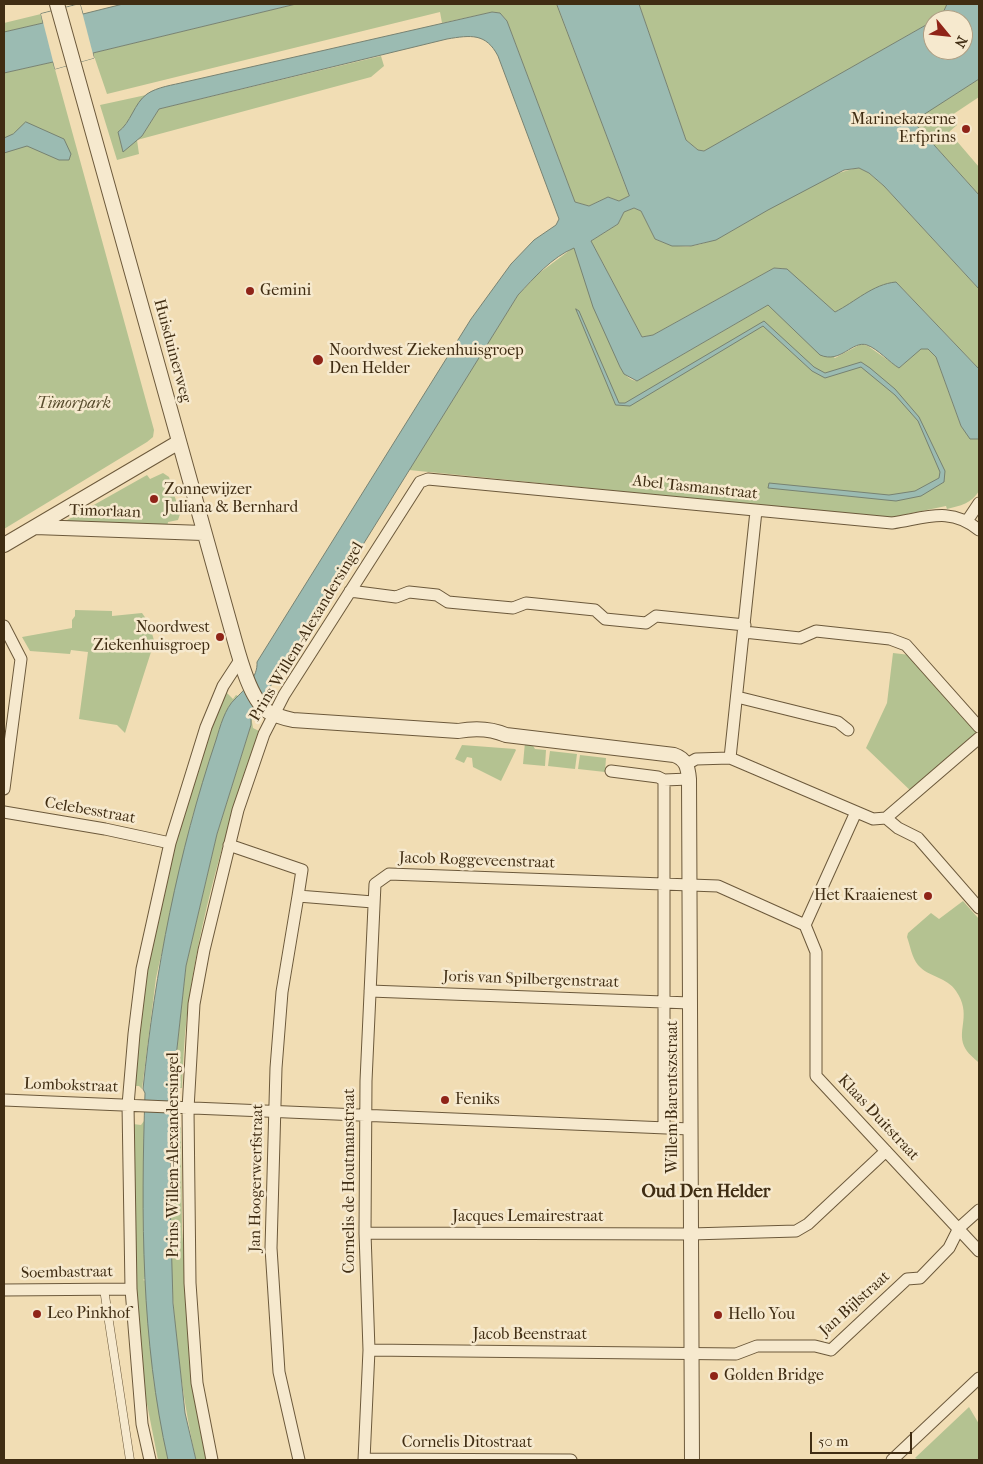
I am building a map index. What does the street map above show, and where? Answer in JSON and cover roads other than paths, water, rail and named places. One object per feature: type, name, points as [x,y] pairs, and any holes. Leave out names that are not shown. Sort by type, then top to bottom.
[{"type":"street","name":"Huisduinerweg","points":[[57,7],[240,660],[245,676],[261,706],[274,714]]},
{"type":"street","name":"Timorlaan","points":[[4,545],[179,442]]},
{"type":"street","name":"Abel Tasmanstraat","points":[[420,482],[428,479],[892,523],[942,515],[958,516],[967,521]]},
{"type":"street","name":"Prins Willem-Alexandersingel","points":[[212,1460],[196,1383],[190,1283],[188,1109],[194,1004],[204,950],[229,845],[253,762],[274,714],[284,695],[420,482]]},
{"type":"street","points":[[979,503],[967,521],[979,530]]},
{"type":"street","points":[[730,758],[756,511]]},
{"type":"street","name":"Timorlaan","points":[[35,528],[203,533]]},
{"type":"street","points":[[350,592],[396,597],[410,592],[437,595],[448,602],[513,608],[526,603],[595,610],[605,619],[646,623],[656,616],[800,638],[816,631],[890,639],[906,645],[979,727]]},
{"type":"street","points":[[4,626],[21,659],[4,789]]},
{"type":"street","points":[[150,1460],[142,1424],[131,1289],[134,1034],[142,969],[170,843],[206,727],[223,686],[240,660]]},
{"type":"street","points":[[737,697],[838,722],[848,730]]},
{"type":"street","points":[[274,714],[304,722],[458,732],[478,729],[497,731],[506,734],[674,755],[683,759],[687,764],[696,759],[730,758],[873,819],[886,818],[979,738]]},
{"type":"street","name":"Willem Barentszstraat","points":[[687,764],[689,779],[690,885],[692,1460]]},
{"type":"street","points":[[611,771],[658,777],[664,780],[689,779]]},
{"type":"street","name":"Willem Barentszstraat","points":[[664,780],[664,1128]]},
{"type":"street","name":"Celebesstraat","points":[[4,812],[105,829],[170,843]]},
{"type":"street","points":[[805,925],[856,812]]},
{"type":"street","points":[[886,818],[898,828],[918,838],[979,908]]},
{"type":"street","points":[[229,845],[302,870],[298,896],[373,902]]},
{"type":"street","name":"Jacob Roggeveenstraat","points":[[373,902],[375,884],[389,874],[718,886],[805,925]]},
{"type":"street","name":"Jan Hoogerwerfstraat","points":[[298,896],[282,992],[273,1112],[271,1248],[280,1372],[299,1460]]},
{"type":"street","name":"Cornelis de Houtmanstraat","points":[[364,1460],[369,1350],[365,1233],[366,1114],[373,902]]},
{"type":"street","name":"Klaas Duitstraat","points":[[805,925],[816,952],[816,1076],[979,1251]]},
{"type":"street","name":"Joris van Spilbergenstraat","points":[[370,991],[690,1003]]},
{"type":"street","name":"Lombokstraat","points":[[4,1100],[133,1105]]},
{"type":"street","name":"Prins Willem-Alexandersingel","points":[[133,1105],[188,1109],[366,1114],[690,1129]]},
{"type":"street","name":"Jacques Lemairestraat","points":[[365,1233],[691,1234],[796,1231],[808,1224],[886,1151]]},
{"type":"street","name":"Jan Bijlstraat","points":[[692,1354],[736,1354],[758,1346],[815,1346],[831,1350],[907,1279],[920,1278],[950,1248],[959,1228],[979,1210]]},
{"type":"street","points":[[104,1289],[130,1460]]},
{"type":"street","name":"Soembastraat","points":[[4,1290],[131,1289]]},
{"type":"street","name":"Jacob Beenstraat","points":[[369,1350],[692,1354]]},
{"type":"street","points":[[892,1460],[979,1378]]},
{"type":"street","name":"Cornelis Ditostraat","points":[[364,1460],[571,1460]]},
{"type":"water","points":[[80,4],[83,14],[123,4],[296,4],[93,53],[94,58],[55,69],[53,62],[4,73],[4,32],[43,23],[41,14]]},
{"type":"water","points":[[557,4],[639,4],[686,140],[698,150],[704,151],[923,27],[923,60],[973,60],[973,10],[944,10],[947,4],[979,4],[979,79],[920,117],[917,126],[979,195],[979,289],[884,186],[869,173],[859,168],[844,170],[716,240],[691,246],[672,246],[655,239],[641,211],[634,208],[624,212],[618,224],[591,241],[642,337],[653,335],[774,268],[787,269],[835,312],[880,286],[896,282],[979,369],[979,439],[970,439],[961,426],[936,357],[928,349],[921,349],[899,368],[875,349],[862,344],[834,357],[827,357],[820,355],[768,305],[637,381],[624,374],[620,367],[593,307],[574,248],[551,262],[518,295],[364,543],[251,716],[251,725],[217,834],[186,966],[172,1094],[170,1198],[173,1303],[185,1413],[196,1460],[168,1460],[152,1370],[148,1324],[143,1231],[145,1093],[143,1089],[161,957],[179,869],[202,783],[228,707],[253,678],[257,662],[471,319],[511,264],[534,240],[556,225],[559,219],[498,56],[488,43],[477,37],[447,39],[159,109],[142,136],[123,152],[118,132],[126,124],[139,102],[147,94],[160,88],[492,12],[500,13],[507,21],[575,202],[589,206],[608,197],[619,201],[629,196]]},
{"type":"water","points":[[26,122],[64,139],[71,154],[69,160],[59,160],[27,146],[4,153],[4,138],[13,134]]},
{"type":"water","points":[[576,309],[579,311],[619,403],[625,403],[764,321],[814,367],[825,373],[861,362],[895,389],[919,417],[945,471],[944,482],[921,496],[896,501],[768,488],[769,483],[889,495],[915,491],[939,478],[940,472],[918,421],[895,395],[861,367],[825,378],[812,371],[763,326],[630,406],[616,405]]},
{"type":"place","name":"Marinekazerne Erfprins","points":[[966,129]]},
{"type":"place","name":"Gemini","points":[[250,291]]},
{"type":"place","name":"Noordwest Ziekenhuisgroep Den Helder","points":[[318,360]]},
{"type":"place","name":"Zonnewijzer Juliana & Bernhard","points":[[154,499]]},
{"type":"place","name":"Noordwest Ziekenhuisgroep","points":[[220,637]]},
{"type":"place","name":"Het Kraaienest","points":[[928,896]]},
{"type":"place","name":"Feniks","points":[[445,1100]]},
{"type":"place","name":"Leo Pinkhof","points":[[37,1314]]},
{"type":"place","name":"Hello You","points":[[718,1315]]},
{"type":"place","name":"Golden Bridge","points":[[714,1376]]},
{"type":"district","name":"Oud Den Helder","points":[[706,1193]]},
{"type":"park label","name":"Timorpark","points":[[74,404]]}]
